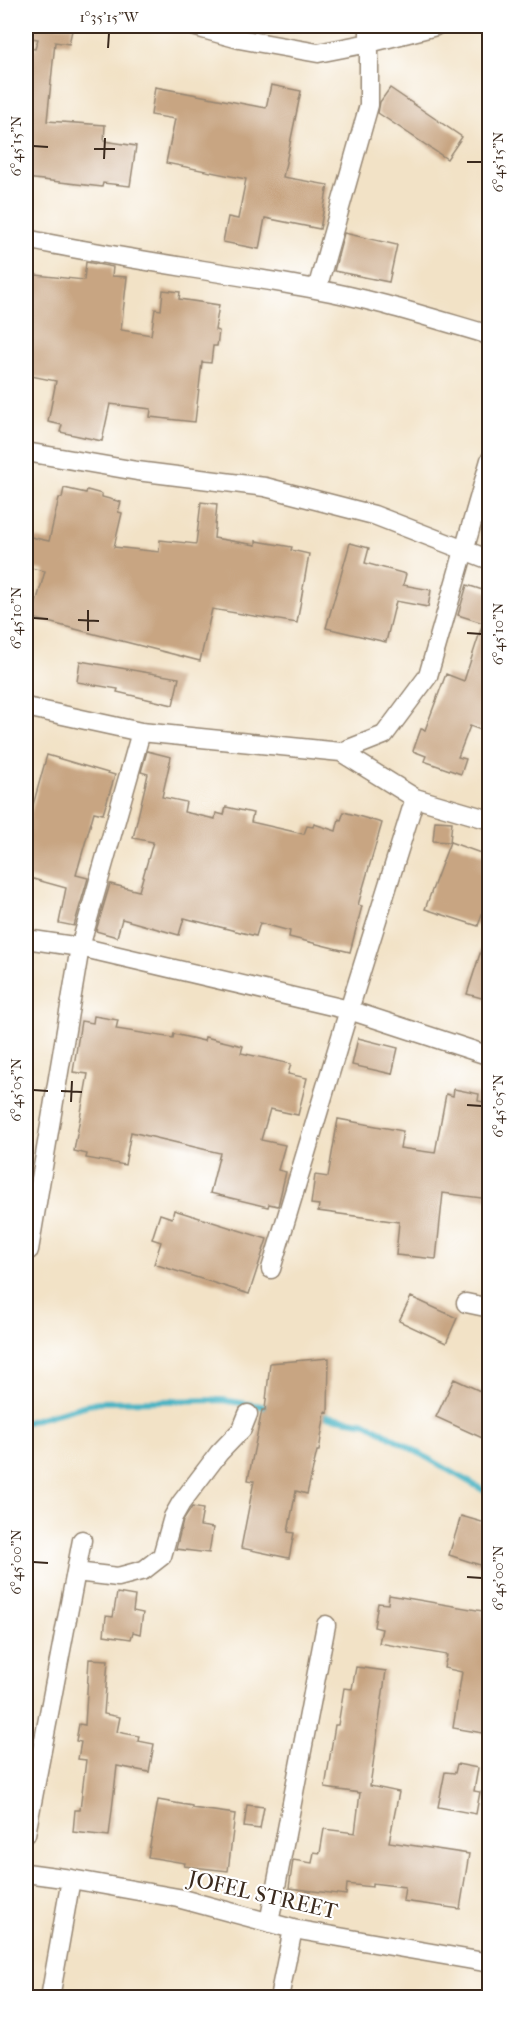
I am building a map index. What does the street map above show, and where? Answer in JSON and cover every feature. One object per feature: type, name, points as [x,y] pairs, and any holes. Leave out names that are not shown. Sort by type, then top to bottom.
[{"type":"street","points":[[192,26],[239,39],[318,53],[369,34],[436,26]]},
{"type":"street","points":[[317,290],[369,105],[369,34]]},
{"type":"street","points":[[26,239],[94,254],[317,290],[421,315],[483,333],[489,337]]},
{"type":"street","points":[[26,452],[137,471],[265,487],[374,515],[489,560]]},
{"type":"street","points":[[341,752],[384,735],[428,676],[489,460]]},
{"type":"street","points":[[26,707],[141,732],[341,752],[415,798],[489,820]]},
{"type":"street","points":[[29,1250],[80,947],[141,732]]},
{"type":"street","points":[[271,1269],[415,798]]},
{"type":"street","points":[[26,939],[80,947],[349,1010],[489,1056]]},
{"type":"street","points":[[466,1303],[489,1308]]},
{"type":"street","points":[[76,1572],[118,1577],[144,1570],[162,1556],[173,1517],[181,1503],[219,1453],[242,1429],[249,1414]]},
{"type":"street","points":[[26,1834],[82,1540]]},
{"type":"street","points":[[269,1923],[326,1625]]},
{"type":"street","name":"JOFEL STREET","points":[[26,1873],[178,1899],[293,1929],[489,1963]]},
{"type":"street","points":[[50,1998],[71,1879]]},
{"type":"street","points":[[279,1998],[293,1929]]},
{"type":"building","points":[[26,26],[73,26],[69,44],[55,42],[47,121],[105,125],[104,141],[136,146],[130,186],[103,183],[102,187],[26,178],[26,48],[35,49],[38,39],[26,37]]},
{"type":"building","points":[[271,85],[301,91],[283,177],[328,185],[320,229],[265,218],[259,249],[223,242],[228,217],[238,219],[246,179],[166,163],[175,119],[151,115],[155,87],[266,108]]},
{"type":"building","points":[[390,88],[462,137],[447,159],[378,113],[380,102]]},
{"type":"building","points":[[344,233],[397,245],[389,282],[334,271]]},
{"type":"building","points":[[86,262],[113,267],[112,276],[127,277],[121,330],[151,335],[155,309],[161,310],[163,290],[180,292],[179,299],[219,305],[215,330],[219,331],[217,346],[213,346],[211,363],[202,362],[195,422],[150,417],[151,409],[110,404],[102,441],[60,432],[62,425],[48,422],[56,381],[26,375],[26,274],[84,280]]},
{"type":"building","points":[[64,488],[86,493],[87,490],[121,502],[118,512],[122,513],[114,547],[159,552],[160,540],[196,544],[201,502],[217,504],[214,538],[256,545],[256,541],[292,547],[291,550],[309,554],[297,623],[212,609],[200,661],[32,618],[45,571],[26,567],[26,536],[49,541],[59,498],[62,498]]},
{"type":"building","points":[[350,543],[369,548],[365,563],[406,574],[403,585],[431,590],[428,607],[396,601],[386,642],[326,628]]},
{"type":"building","points":[[467,585],[489,592],[489,733],[470,726],[458,757],[466,759],[461,774],[424,761],[426,756],[413,751],[421,729],[425,730],[446,674],[464,681],[483,623],[458,615]]},
{"type":"building","points":[[80,661],[179,678],[173,705],[117,692],[118,689],[77,682]]},
{"type":"building","points":[[147,751],[171,757],[162,797],[186,802],[184,812],[215,819],[216,813],[224,815],[226,807],[253,813],[251,822],[304,834],[307,826],[313,827],[314,824],[336,831],[339,819],[341,820],[344,812],[382,823],[358,905],[362,906],[350,952],[289,937],[290,931],[260,923],[256,936],[184,918],[179,935],[122,919],[117,937],[96,931],[110,884],[139,891],[153,842],[133,838],[148,774],[141,772]]},
{"type":"building","points":[[47,755],[115,775],[103,814],[94,812],[76,875],[88,878],[74,926],[59,923],[66,888],[26,877],[26,830]]},
{"type":"building","points":[[435,821],[452,822],[450,842],[433,841]]},
{"type":"building","points":[[450,842],[489,856],[489,893],[478,926],[425,909]]},
{"type":"building","points":[[486,935],[489,936],[489,1000],[467,994]]},
{"type":"building","points":[[94,1016],[118,1020],[116,1029],[173,1038],[174,1034],[204,1041],[205,1037],[243,1046],[241,1053],[291,1064],[288,1074],[307,1078],[298,1115],[270,1109],[261,1140],[285,1145],[278,1170],[286,1172],[278,1206],[269,1204],[268,1207],[210,1193],[220,1153],[131,1132],[125,1165],[86,1158],[87,1154],[74,1151],[88,1074],[73,1072],[81,1021],[93,1023]]},
{"type":"building","points":[[358,1038],[398,1048],[392,1074],[352,1065]]},
{"type":"building","points":[[454,1089],[479,1094],[478,1101],[489,1103],[489,1199],[443,1193],[436,1259],[396,1255],[399,1222],[318,1211],[319,1205],[311,1204],[315,1175],[328,1177],[338,1119],[403,1131],[400,1148],[435,1153],[446,1094],[453,1096]]},
{"type":"building","points":[[174,1210],[267,1239],[249,1294],[154,1264],[161,1242],[152,1239],[160,1214],[172,1218]]},
{"type":"building","points":[[411,1297],[457,1318],[446,1343],[399,1321]]},
{"type":"building","points":[[329,1358],[328,1413],[325,1412],[319,1451],[317,1451],[307,1494],[296,1491],[288,1532],[294,1533],[289,1558],[241,1548],[254,1481],[248,1480],[262,1410],[265,1410],[270,1363]]},
{"type":"building","points":[[454,1379],[489,1395],[489,1441],[436,1417]]},
{"type":"building","points":[[192,1507],[203,1509],[200,1526],[213,1528],[209,1553],[176,1549],[183,1521]]},
{"type":"building","points":[[461,1516],[489,1524],[489,1561],[485,1560],[483,1566],[449,1555]]},
{"type":"building","points":[[117,1593],[135,1596],[133,1611],[143,1613],[140,1634],[133,1632],[131,1639],[104,1635],[106,1616],[113,1617]]},
{"type":"building","points":[[389,1595],[483,1611],[482,1615],[489,1616],[489,1668],[486,1685],[489,1686],[487,1713],[489,1713],[489,1734],[453,1728],[462,1672],[444,1668],[447,1655],[379,1643],[382,1629],[374,1627],[378,1603],[388,1604]]},
{"type":"building","points":[[89,1659],[108,1660],[104,1714],[120,1717],[117,1732],[139,1736],[138,1741],[154,1744],[149,1772],[117,1766],[109,1836],[73,1832],[75,1810],[80,1810],[86,1760],[78,1759],[81,1742],[76,1741],[79,1724],[85,1725]]},
{"type":"building","points":[[356,1667],[386,1671],[370,1786],[399,1792],[389,1842],[469,1854],[460,1909],[403,1901],[405,1887],[372,1883],[372,1887],[347,1884],[346,1895],[289,1888],[293,1860],[312,1863],[314,1852],[320,1853],[324,1829],[355,1833],[360,1793],[325,1788],[335,1725],[338,1725],[344,1688],[352,1689]]},
{"type":"building","points":[[457,1764],[478,1768],[474,1791],[480,1792],[476,1814],[438,1807],[445,1772],[455,1773]]},
{"type":"building","points":[[158,1800],[235,1814],[228,1871],[184,1866],[185,1863],[148,1857]]},
{"type":"building","points":[[247,1805],[264,1807],[260,1829],[244,1827]]},
{"type":"waterway","points":[[26,1422],[98,1402],[222,1400],[273,1408]]},
{"type":"waterway","points":[[319,1415],[367,1423],[490,1494]]}]
